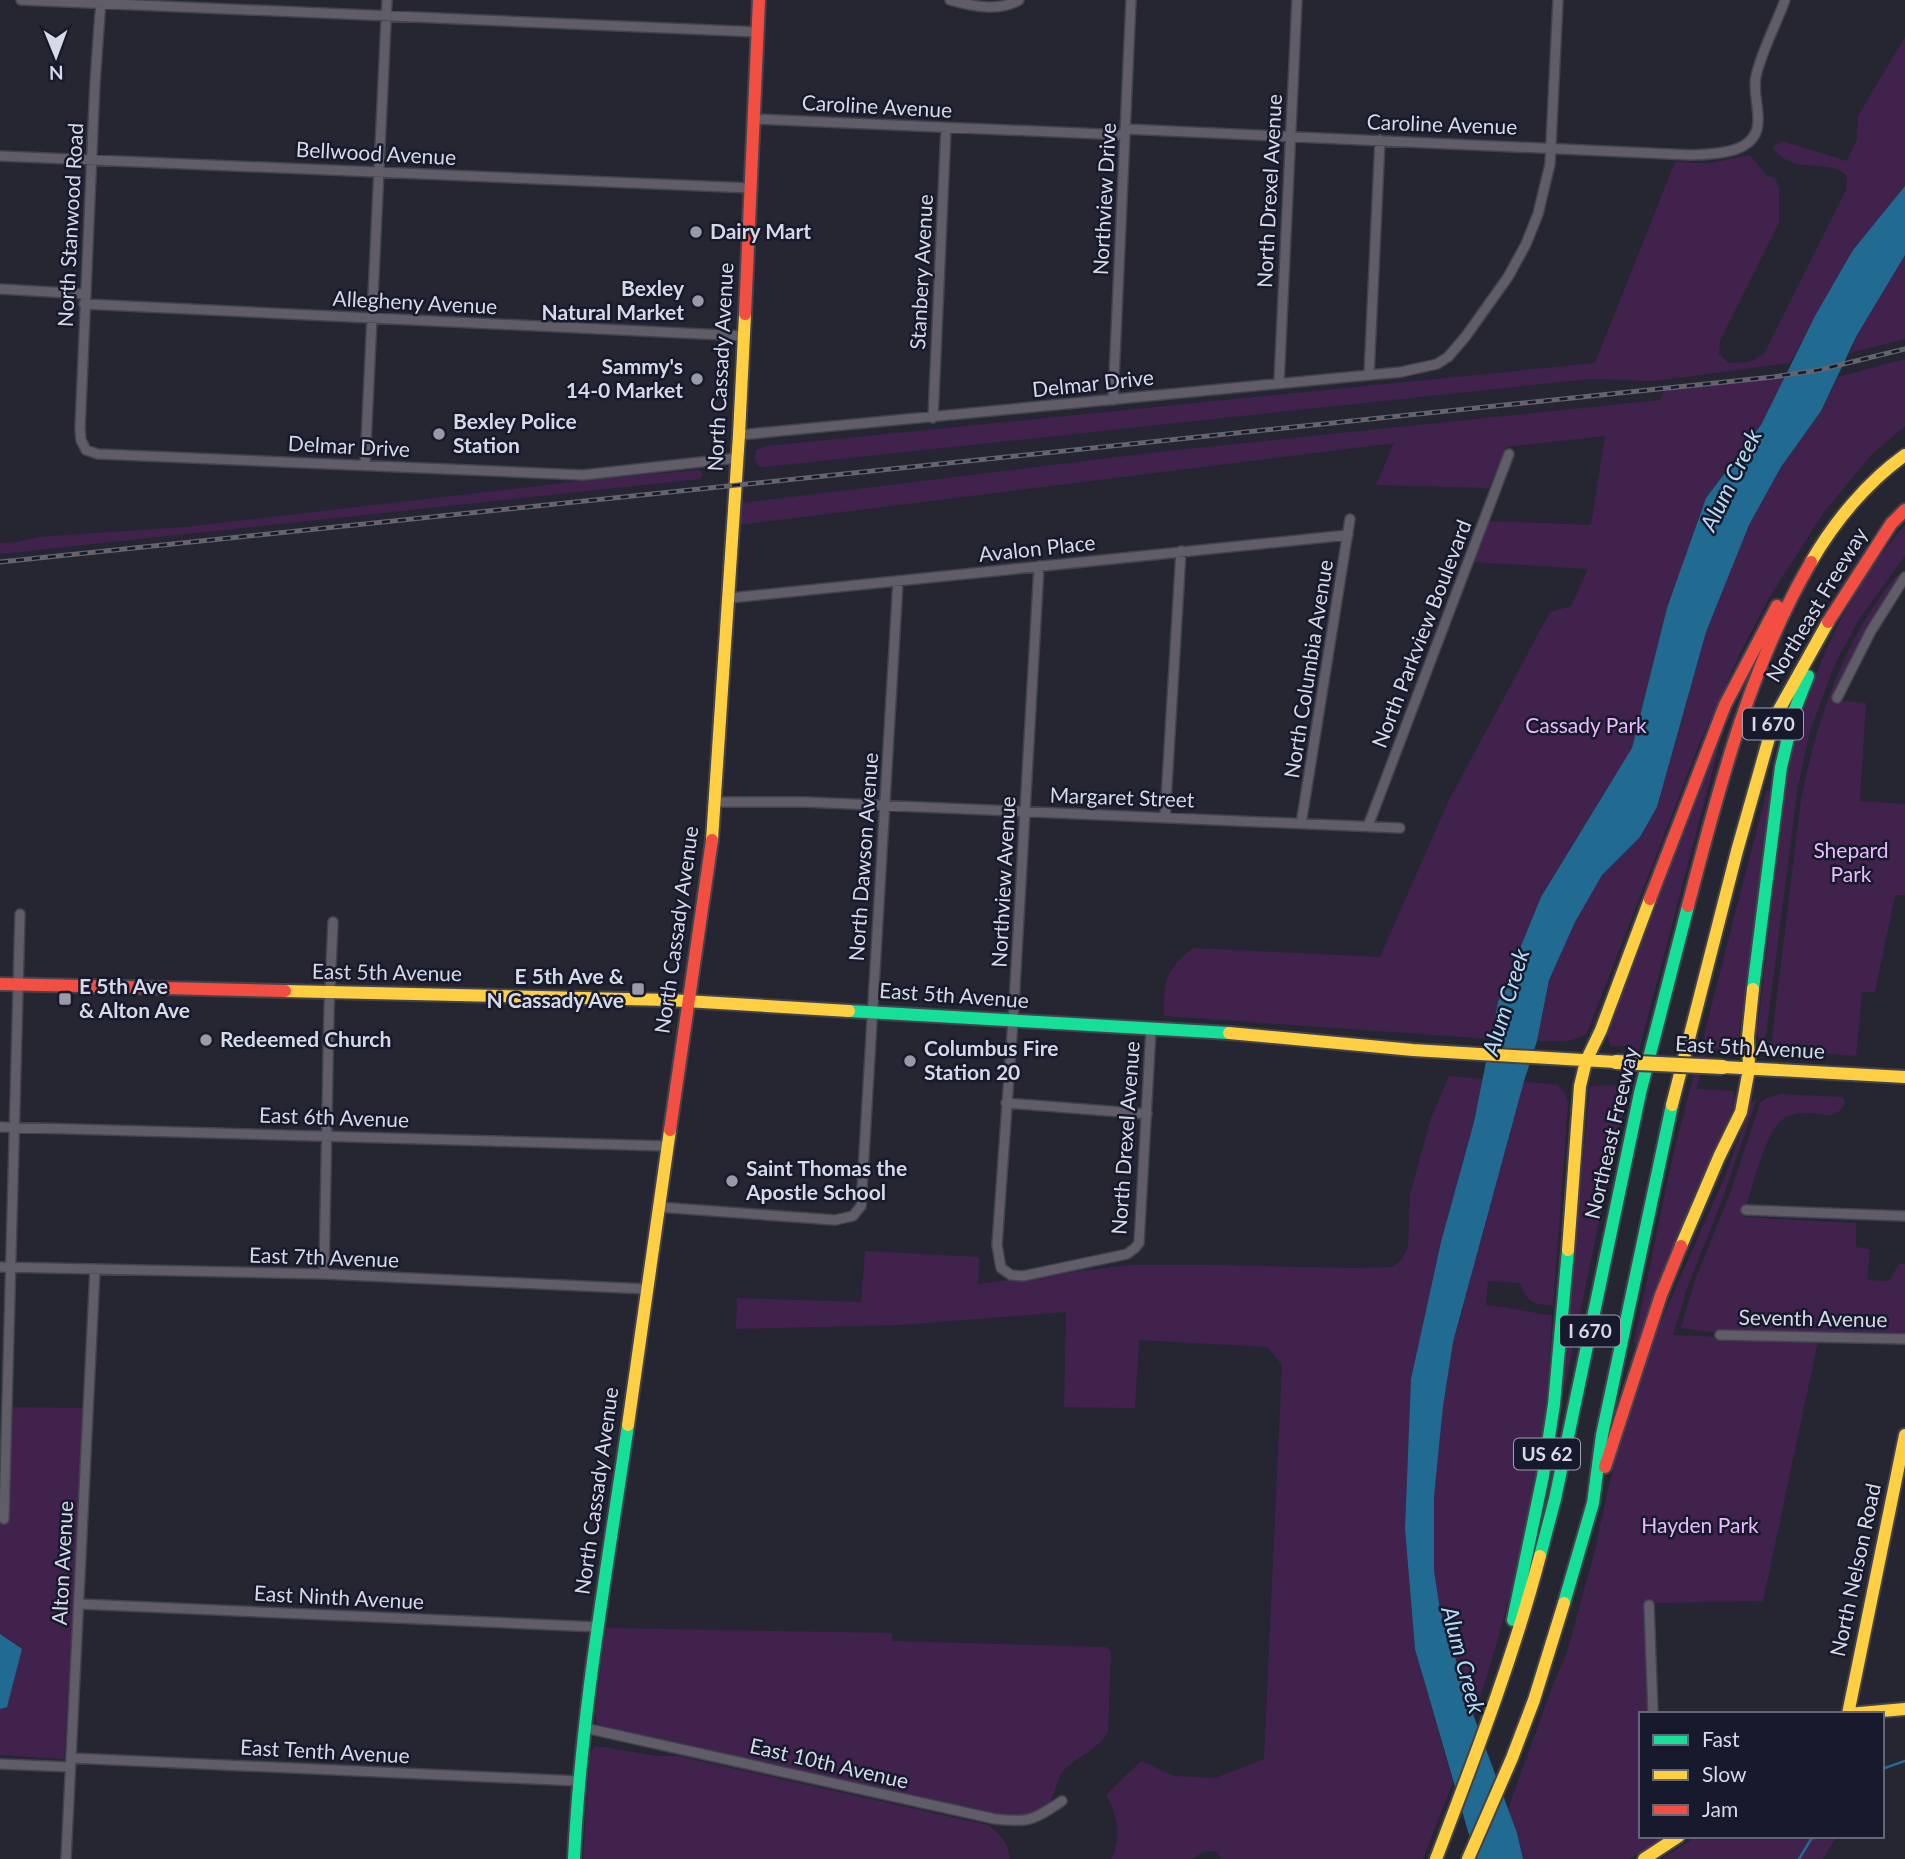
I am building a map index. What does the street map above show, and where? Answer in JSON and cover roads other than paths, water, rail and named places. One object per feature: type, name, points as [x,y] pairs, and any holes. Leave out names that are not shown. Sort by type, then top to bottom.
[{"type":"main road","name":"North Cassady Avenue","points":[[574,1859],[578,1781],[598,1627],[688,1001],[708,880],[716,802],[739,435],[759,0]]},
{"type":"main road","name":"Northeast Freeway","points":[[1436,1859],[1527,1606],[1555,1499],[1640,1093],[1714,807],[1740,720],[1787,604],[1827,534],[1887,468],[1905,455]]},
{"type":"main road","name":"Northeast Freeway","points":[[1468,1859],[1522,1730],[1573,1577],[1593,1503],[1602,1435],[1649,1207],[1692,1019],[1775,717],[1838,604],[1891,524],[1905,510]]},
{"type":"main road","points":[[1586,1061],[1601,1030],[1668,850],[1742,667],[1778,604],[1820,548]]},
{"type":"main road","points":[[1749,1069],[1748,1037],[1781,767],[1795,709],[1827,628]]},
{"type":"main road","name":"East 5th Avenue","points":[[0,984],[688,1001],[1265,1035],[1442,1052],[1586,1061],[1905,1077]]},
{"type":"main road","name":"US 62","points":[[1496,1695],[1543,1476],[1554,1404],[1580,1086],[1586,1061]]},
{"type":"main road","name":"US 62","points":[[1593,1503],[1661,1295],[1719,1157],[1741,1112],[1749,1069]]},
{"type":"main road","name":"North Nelson Road","points":[[1847,1712],[1905,1435]]},
{"type":"main road","points":[[1870,1712],[1905,1709]]},
{"type":"main road","points":[[1644,1859],[1676,1838]]},
{"type":"street","points":[[22,0],[758,32]]},
{"type":"street","points":[[365,465],[387,0]]},
{"type":"street","points":[[950,0],[967,5],[999,7],[1019,0]]},
{"type":"street","name":"Northview Drive","points":[[1113,400],[1131,0]]},
{"type":"street","name":"North Drexel Avenue","points":[[1279,383],[1297,0]]},
{"type":"street","points":[[1551,148],[1558,0]]},
{"type":"street","name":"Caroline Avenue","points":[[754,119],[946,128],[1380,140],[1691,155],[1737,150],[1753,137],[1758,120],[1755,98],[1757,73],[1785,0]]},
{"type":"street","name":"North Stanwood Road","points":[[86,450],[79,429],[101,2]]},
{"type":"street","name":"Stanbery Avenue","points":[[933,418],[946,128]]},
{"type":"street","points":[[1369,375],[1380,140]]},
{"type":"street","name":"Delmar Drive","points":[[739,435],[1369,375],[1424,367],[1448,357],[1508,277],[1538,214],[1546,186],[1551,148]]},
{"type":"street","name":"Bellwood Avenue","points":[[0,156],[751,188]]},
{"type":"street","name":"Allegheny Avenue","points":[[0,289],[85,299],[372,318],[744,336]]},
{"type":"street","name":"Delmar Drive","points":[[86,450],[98,454],[583,475],[737,458]]},
{"type":"street","name":"North Parkview Boulevard","points":[[1368,826],[1509,454]]},
{"type":"street","name":"North Columbia Avenue","points":[[1301,824],[1350,519]]},
{"type":"street","name":"Avalon Place","points":[[730,598],[1348,535]]},
{"type":"street","points":[[1165,817],[1181,551]]},
{"type":"street","name":"Northview Avenue","points":[[1039,566],[1013,1021],[997,1244],[1001,1268],[1011,1275],[1023,1276],[1118,1256],[1135,1248]]},
{"type":"street","points":[[1837,698],[1866,640],[1905,577]]},
{"type":"street","name":"North Dawson Avenue","points":[[658,1208],[835,1220],[853,1216],[861,1206],[898,581]]},
{"type":"street","name":"Margaret Street","points":[[716,802],[885,806],[1400,828]]},
{"type":"street","points":[[4,1519],[5,1267],[16,1127],[20,914]]},
{"type":"street","points":[[324,1274],[329,992],[333,922]]},
{"type":"street","name":"North Drexel Avenue","points":[[1135,1248],[1140,1236],[1151,1029]]},
{"type":"street","points":[[1006,1102],[1146,1114]]},
{"type":"street","name":"East 6th Avenue","points":[[0,1126],[667,1146]]},
{"type":"street","points":[[1746,1210],[1905,1216]]},
{"type":"street","name":"East 7th Avenue","points":[[5,1267],[324,1274],[647,1289]]},
{"type":"street","name":"Alton Avenue","points":[[66,1859],[95,1269]]},
{"type":"street","name":"Seventh Avenue","points":[[1720,1335],[1905,1339]]},
{"type":"street","name":"East Ninth Avenue","points":[[79,1604],[598,1627]]},
{"type":"street","points":[[1649,1605],[1653,1712]]},
{"type":"street","name":"East 10th Avenue","points":[[585,1728],[995,1819],[1018,1822],[1037,1818],[1062,1801]]},
{"type":"street","name":"East Tenth Avenue","points":[[0,1764],[70,1762],[578,1781]]},
{"type":"water","name":"Alum Creek","points":[[1905,186],[1905,255],[1857,335],[1821,411],[1781,467],[1749,525],[1706,632],[1657,807],[1640,837],[1602,875],[1575,922],[1549,980],[1537,1041],[1453,1342],[1434,1496],[1434,1571],[1440,1610],[1474,1717],[1517,1833],[1523,1859],[1476,1859],[1415,1649],[1405,1529],[1411,1379],[1441,1242],[1474,1122],[1498,1002],[1541,897],[1632,748],[1667,608],[1706,498],[1761,425],[1815,316],[1853,250]]},
{"type":"water","points":[[0,1634],[22,1649],[7,1707],[0,1709]]},
{"type":"waterway","points":[[1884,1768],[1905,1761]]},
{"type":"waterway","points":[[1799,1859],[1812,1838]]},
{"type":"railway","points":[[0,562],[1773,377],[1819,370],[1905,349]]},
{"type":"place","name":"Dairy Mart","points":[[696,232]]},
{"type":"place","name":"Bexley Natural Market","points":[[698,301]]},
{"type":"place","name":"Sammy's 14-0 Market","points":[[697,379]]},
{"type":"place","name":"Bexley Police Station","points":[[439,434]]},
{"type":"place","name":"E 5th Ave & N Cassady Ave","points":[[638,989]]},
{"type":"place","name":"E 5th Ave & Alton Ave","points":[[65,999]]},
{"type":"place","name":"Redeemed Church","points":[[206,1040]]},
{"type":"place","name":"Columbus Fire Station 20","points":[[910,1061]]},
{"type":"place","name":"Saint Thomas the Apostle School","points":[[732,1181]]},
{"type":"park label","name":"Cassady Park","points":[[1586,726]]},
{"type":"park label","name":"Shepard Park","points":[[1851,863]]},
{"type":"park label","name":"Hayden Park","points":[[1700,1526]]}]
